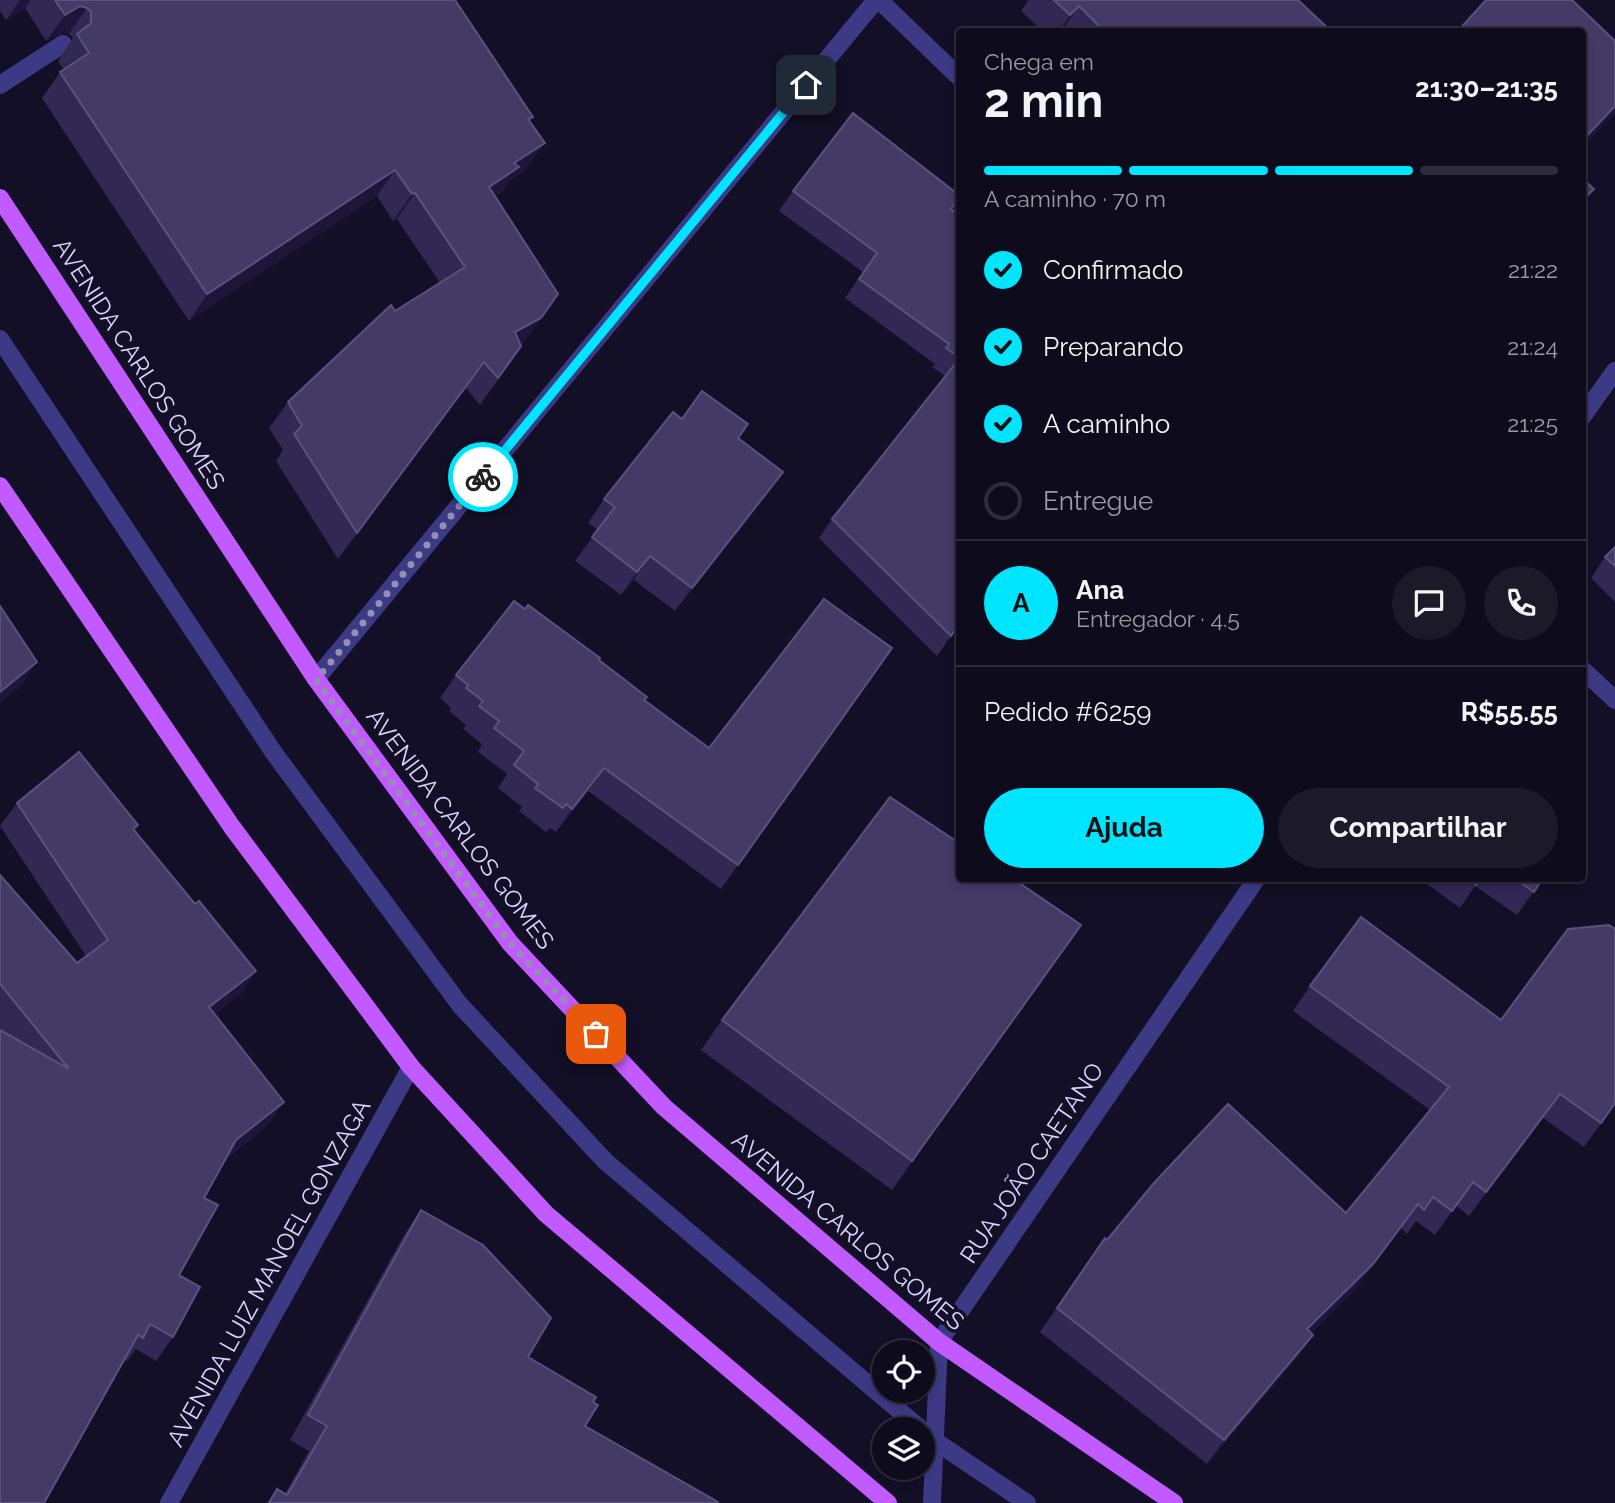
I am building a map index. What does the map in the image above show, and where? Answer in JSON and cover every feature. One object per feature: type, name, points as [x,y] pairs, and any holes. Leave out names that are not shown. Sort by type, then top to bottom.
[{"type":"main road","name":"AVENIDA CARLOS GOMES","points":[[0,198],[316,680],[510,943],[664,1107],[939,1342],[1174,1503]]},
{"type":"main road","points":[[0,486],[232,827],[411,1067],[546,1214],[888,1503]]},
{"type":"street","points":[[316,680],[877,0],[956,74]]},
{"type":"street","points":[[0,85],[63,44]]},
{"type":"street","points":[[0,339],[274,753],[460,1005],[605,1161],[907,1417]]},
{"type":"street","points":[[1586,411],[1615,371]]},
{"type":"street","points":[[1586,673],[1615,700]]},
{"type":"street","name":"RUA JOÃO CAETANO","points":[[939,1342],[1254,882]]},
{"type":"street","name":"AVENIDA LUIZ MANOEL GONZAGA","points":[[169,1503],[411,1067]]},
{"type":"street","points":[[939,1342],[935,1441],[1027,1503]]},
{"type":"street","points":[[933,1503],[934,1480]]},
{"type":"building","points":[[55,0],[455,0],[533,117],[528,119],[545,143],[514,163],[519,167],[489,187],[558,294],[541,318],[515,332],[521,346],[498,378],[484,362],[357,533],[294,434],[302,426],[288,402],[391,305],[395,311],[465,267],[415,193],[412,194],[395,170],[207,294],[60,72],[89,53],[77,34],[91,23],[91,12],[80,6],[65,15]]},
{"type":"building","points":[[1054,0],[1298,0],[1328,28],[1101,28],[1079,6],[1070,15]]},
{"type":"building","points":[[1486,0],[1572,0],[1615,41],[1615,106],[1586,137],[1586,28],[1461,28]]},
{"type":"building","points":[[853,113],[956,193],[956,202],[951,209],[956,213],[956,355],[946,348],[949,344],[859,279],[877,253],[793,191]]},
{"type":"building","points":[[1586,182],[1594,189],[1586,197]]},
{"type":"building","points":[[956,363],[956,628],[951,636],[832,519]]},
{"type":"building","points":[[702,391],[748,424],[738,438],[783,472],[692,588],[650,556],[637,572],[592,537],[615,507],[604,499],[673,412],[682,419]]},
{"type":"building","points":[[1615,547],[1615,566],[1605,557]]},
{"type":"building","points":[[824,599],[892,648],[738,865],[604,768],[572,809],[566,804],[563,808],[535,788],[538,784],[514,765],[524,751],[494,728],[499,721],[479,706],[483,701],[466,688],[468,685],[456,675],[514,601],[525,609],[528,605],[600,658],[599,660],[647,697],[644,700],[709,748]]},
{"type":"building","points":[[0,606],[37,662],[0,692]]},
{"type":"building","points":[[79,752],[138,825],[133,829],[195,904],[199,901],[256,971],[209,1007],[284,1102],[236,1140],[204,1198],[218,1205],[179,1275],[200,1287],[173,1337],[150,1324],[143,1338],[138,1335],[44,1503],[0,1503],[0,1030],[69,1069],[0,984],[0,875],[77,963],[108,940],[17,803]]},
{"type":"building","points":[[890,797],[956,841],[956,882],[1018,882],[1081,925],[912,1161],[722,1020]]},
{"type":"building","points":[[1520,882],[1540,882],[1534,892]]},
{"type":"building","points":[[1361,917],[1501,1020],[1568,929],[1609,925],[1615,929],[1615,1103],[1601,1123],[1560,1094],[1486,1192],[1473,1182],[1452,1211],[1433,1197],[1424,1210],[1418,1204],[1373,1264],[1307,1329],[1313,1335],[1224,1440],[1057,1308],[1105,1238],[1107,1240],[1154,1183],[1228,1104],[1346,1213],[1449,1087],[1310,986]]},
{"type":"building","points":[[421,1210],[483,1245],[551,1318],[528,1357],[596,1397],[593,1402],[598,1405],[585,1426],[718,1502],[269,1503],[277,1489],[287,1495],[327,1426],[308,1415]]},
{"type":"way so far","points":[[483,477],[316,680],[510,943],[596,1034]]},
{"type":"route","points":[[483,477],[806,85]]}]
